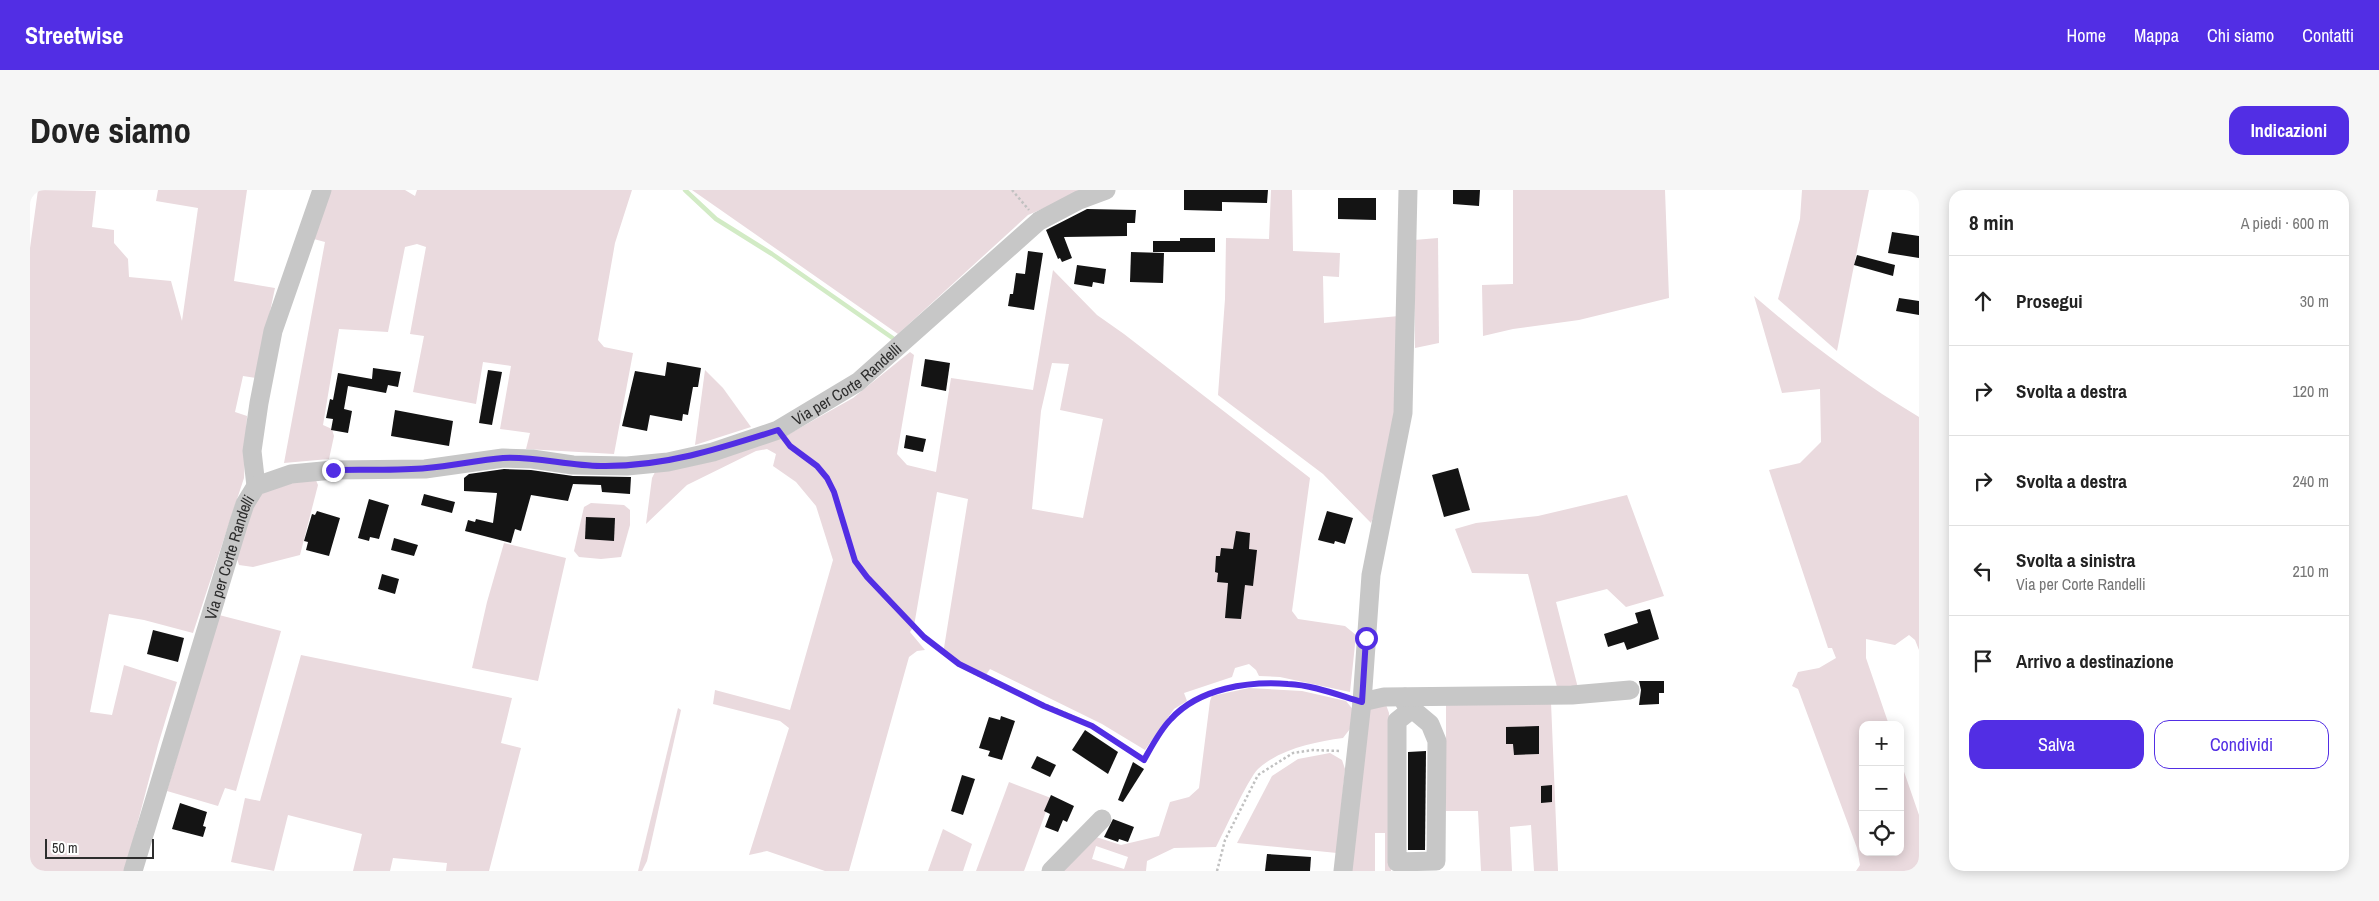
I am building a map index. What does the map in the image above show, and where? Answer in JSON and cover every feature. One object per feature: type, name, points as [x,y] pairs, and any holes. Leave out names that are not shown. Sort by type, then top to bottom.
[{"type":"street","points":[[256,486],[252,451],[273,331],[322,190]]},
{"type":"street","name":"Via per Corte Randelli","points":[[134,871],[239,522],[245,504],[256,486],[276,478],[306,472],[425,469],[503,458],[599,466],[668,462],[713,452],[778,430],[858,382],[1039,221],[1080,200],[1106,190]]},
{"type":"street","points":[[1343,871],[1362,702],[1372,575],[1403,413],[1408,190]]},
{"type":"street","points":[[1362,702],[1384,697],[1408,703],[1572,695],[1630,690]]},
{"type":"street","points":[[1408,703],[1430,724],[1437,741],[1436,861],[1396,862],[1396,721],[1408,703]]},
{"type":"street","points":[[1051,871],[1102,819]]},
{"type":"path","points":[[1012,190],[1039,221]]},
{"type":"path","points":[[778,430],[790,446],[817,466],[827,478],[834,492],[855,561],[867,577],[924,637],[959,664],[1044,706],[1092,726],[1144,760],[1171,719],[1186,706],[1217,690],[1248,685],[1289,684],[1362,702]]},
{"type":"path","points":[[1217,871],[1225,840],[1258,775],[1293,753],[1313,750],[1356,751]]},
{"type":"shaded area","points":[[38,190],[96,191],[92,227],[114,230],[114,243],[128,259],[129,277],[171,281],[182,321],[198,208],[156,201],[158,190],[247,190],[234,281],[275,288],[256,378],[243,376],[235,412],[247,416],[244,478],[193,633],[144,620],[109,614],[90,712],[112,715],[124,665],[177,682],[158,745],[125,871],[30,871],[30,248]]},
{"type":"shaded area","points":[[330,190],[405,190],[415,196],[417,190],[632,190],[615,243],[598,340],[604,347],[633,353],[614,454],[526,449],[530,433],[500,429],[511,366],[483,362],[476,404],[413,392],[424,336],[410,334],[426,247],[417,244],[405,247],[388,332],[339,329],[323,425],[332,429],[334,436],[329,459],[284,463],[325,242],[310,238]]},
{"type":"shaded area","points":[[692,190],[1087,190],[1028,215],[898,334]]},
{"type":"shaded area","points":[[1271,190],[1292,190],[1293,251],[1340,253],[1339,277],[1323,276],[1324,323],[1399,316],[1396,416],[1371,523],[1323,474],[1218,395],[1225,299],[1226,238],[1269,239]]},
{"type":"shaded area","points":[[1513,190],[1665,190],[1669,298],[1579,320],[1513,329],[1483,336],[1482,285],[1513,284]]},
{"type":"shaded area","points":[[1802,190],[1869,190],[1837,351],[1778,299],[1800,219]]},
{"type":"shaded area","points":[[1438,238],[1439,343],[1415,348],[1414,240]]},
{"type":"shaded area","points":[[1053,270],[1097,315],[1310,478],[1292,611],[1298,619],[1345,626],[1356,635],[1350,692],[1280,677],[1259,676],[1256,670],[1249,664],[1235,668],[1232,677],[1184,693],[1187,701],[1174,709],[1145,750],[1102,724],[990,669],[986,675],[943,654],[968,499],[937,492],[914,626],[910,632],[925,650],[917,651],[909,657],[849,871],[825,871],[767,851],[749,855],[789,728],[780,721],[713,704],[715,690],[790,710],[833,560],[816,506],[796,482],[773,466],[776,454],[767,449],[756,451],[687,485],[646,524],[652,478],[655,472],[782,438],[853,398],[910,352],[914,355],[897,454],[907,465],[936,472],[951,378],[1033,390]],"holes":[[[1052,363],[1069,364],[1060,410],[1103,419],[1083,518],[1032,509],[1041,411]]]},
{"type":"shaded area","points":[[1754,296],[1834,360],[1876,390],[1919,417],[1919,650],[1915,640],[1909,635],[1895,645],[1866,639],[1866,658],[1888,721],[1859,721],[1859,856],[1904,856],[1904,772],[1919,815],[1919,871],[1856,871],[1860,865],[1857,848],[1798,689],[1792,686],[1798,672],[1819,668],[1836,658],[1832,648],[1828,648],[1769,470],[1800,463],[1821,442],[1820,389],[1782,393]]},
{"type":"shaded area","points":[[705,370],[723,388],[751,427],[695,445]]},
{"type":"shaded area","points":[[315,478],[318,485],[300,555],[253,567],[239,565],[235,552],[258,493],[277,483]]},
{"type":"shaded area","points":[[1627,495],[1664,596],[1626,607],[1607,589],[1556,602],[1578,688],[1557,687],[1528,574],[1472,573],[1455,529],[1476,523],[1538,516]]},
{"type":"shaded area","points":[[591,503],[624,505],[630,510],[630,525],[621,557],[601,559],[579,557],[574,551],[584,507]]},
{"type":"shaded area","points":[[504,543],[566,558],[538,681],[472,668],[487,602]]},
{"type":"shaded area","points":[[219,615],[281,631],[236,791],[225,788],[218,806],[167,791]]},
{"type":"shaded area","points":[[301,655],[512,698],[501,743],[521,748],[489,871],[446,871],[447,863],[393,858],[390,871],[353,871],[362,834],[288,815],[274,871],[231,862],[245,798],[260,801]]},
{"type":"shaded area","points":[[1249,688],[1302,691],[1346,701],[1355,712],[1353,725],[1343,738],[1309,744],[1287,751],[1276,756],[1258,769],[1242,794],[1216,847],[1174,848],[1147,861],[1146,871],[1060,871],[1096,837],[1121,845],[1159,836],[1170,802],[1189,797],[1199,788],[1212,696]],"holes":[[[1096,846],[1128,857],[1124,869],[1092,859]]]},
{"type":"shaded area","points":[[1446,701],[1551,702],[1558,871],[1534,871],[1531,825],[1510,827],[1512,871],[1481,871],[1478,811],[1446,811]]},
{"type":"shaded area","points":[[1385,702],[1389,713],[1391,871],[1385,871],[1385,833],[1375,833],[1375,871],[1351,871],[1364,709]]},
{"type":"shaded area","points":[[678,708],[681,710],[647,861],[642,871],[638,871]]},
{"type":"shaded area","points":[[1330,753],[1342,760],[1345,769],[1337,853],[1237,843],[1272,776],[1298,759]]},
{"type":"shaded area","points":[[1009,782],[1051,798],[1024,871],[976,871]]},
{"type":"shaded area","points":[[943,829],[972,844],[963,871],[928,871]]},
{"type":"building","points":[[1184,190],[1268,190],[1267,203],[1222,202],[1222,211],[1184,210]]},
{"type":"building","points":[[1453,190],[1480,190],[1479,206],[1453,204]]},
{"type":"building","points":[[1338,198],[1376,198],[1376,220],[1338,219]]},
{"type":"building","points":[[1087,209],[1136,210],[1135,223],[1127,223],[1127,236],[1064,237],[1072,258],[1062,262],[1060,258],[1058,259],[1046,230]]},
{"type":"building","points":[[1892,232],[1919,236],[1919,258],[1888,253]]},
{"type":"building","points":[[1180,238],[1215,238],[1215,252],[1153,252],[1153,241],[1180,241]]},
{"type":"building","points":[[1028,251],[1043,253],[1034,310],[1008,306],[1010,294],[1013,294],[1016,273],[1025,274]]},
{"type":"building","points":[[1131,252],[1164,253],[1163,283],[1130,282]]},
{"type":"building","points":[[1857,255],[1895,265],[1893,276],[1854,265]]},
{"type":"building","points":[[1077,265],[1106,269],[1104,284],[1093,282],[1092,287],[1074,284]]},
{"type":"building","points":[[1899,298],[1919,301],[1919,315],[1896,311]]},
{"type":"building","points":[[925,359],[950,363],[946,391],[921,386]]},
{"type":"building","points":[[667,362],[701,368],[698,387],[693,387],[688,415],[683,414],[682,421],[650,415],[647,431],[622,426],[635,371],[665,376]]},
{"type":"building","points":[[373,368],[401,372],[398,387],[388,385],[386,393],[348,386],[344,409],[352,411],[348,433],[331,430],[333,419],[326,418],[330,399],[333,400],[338,373],[372,379]]},
{"type":"building","points":[[488,370],[502,372],[492,425],[479,423]]},
{"type":"building","points":[[395,410],[453,421],[449,446],[391,436]]},
{"type":"building","points":[[906,435],[926,439],[923,452],[904,448]]},
{"type":"building","points":[[1458,468],[1470,510],[1444,517],[1432,475]]},
{"type":"building","points":[[504,469],[531,470],[573,476],[631,477],[630,494],[602,492],[601,485],[573,484],[568,501],[531,495],[521,531],[515,529],[511,543],[465,531],[468,520],[475,522],[476,519],[493,523],[497,493],[464,491],[464,478],[469,474]]},
{"type":"building","points":[[424,494],[455,502],[452,513],[421,505]]},
{"type":"building","points":[[369,499],[389,505],[379,539],[370,537],[369,541],[358,538]]},
{"type":"building","points":[[317,511],[340,518],[329,556],[306,550],[308,542],[304,541],[312,514],[315,515]]},
{"type":"building","points":[[1327,511],[1353,518],[1345,544],[1335,541],[1334,544],[1318,540]]},
{"type":"building","points":[[586,517],[615,518],[614,541],[585,539]]},
{"type":"building","points":[[1236,531],[1250,533],[1249,549],[1257,550],[1253,586],[1245,585],[1241,619],[1225,618],[1228,583],[1217,582],[1218,573],[1215,572],[1216,556],[1220,556],[1221,548],[1233,549]]},
{"type":"building","points":[[394,538],[418,545],[414,556],[391,550]]},
{"type":"building","points":[[382,574],[399,579],[395,594],[378,589]]},
{"type":"building","points":[[1650,609],[1659,639],[1627,650],[1624,642],[1608,647],[1604,634],[1638,623],[1635,613]]},
{"type":"building","points":[[153,630],[184,638],[178,662],[147,654]]},
{"type":"building","points":[[1639,681],[1664,681],[1664,693],[1659,693],[1659,704],[1639,705],[1641,690]]},
{"type":"building","points":[[1001,716],[1015,721],[1002,760],[988,756],[990,751],[979,748],[989,717],[1000,720]]},
{"type":"building","points":[[1539,726],[1539,754],[1514,755],[1513,744],[1506,744],[1506,727]]},
{"type":"building","points":[[1085,730],[1118,752],[1108,774],[1072,750]]},
{"type":"building","points":[[1426,751],[1425,850],[1408,850],[1408,752]]},
{"type":"building","points":[[1037,756],[1056,765],[1050,777],[1031,768]]},
{"type":"building","points":[[1133,762],[1144,769],[1123,802],[1118,800]]},
{"type":"building","points":[[962,775],[975,779],[963,815],[951,811]]},
{"type":"building","points":[[1552,785],[1552,802],[1541,803],[1541,786]]},
{"type":"building","points":[[1051,795],[1074,806],[1067,822],[1063,820],[1058,832],[1045,827],[1050,814],[1044,811]]},
{"type":"building","points":[[180,803],[207,812],[203,826],[206,827],[203,837],[172,829]]},
{"type":"building","points":[[1113,819],[1134,827],[1128,842],[1119,839],[1118,842],[1104,837]]},
{"type":"building","points":[[1267,854],[1311,857],[1310,871],[1265,871]]},
{"type":"waterway","points":[[685,190],[716,219],[772,254],[894,339]]},
{"type":"route","points":[[333,470],[425,469],[503,458],[532,459],[573,465],[627,466],[668,462],[713,452],[778,430],[790,446],[817,466],[827,478],[834,492],[855,561],[867,577],[924,637],[959,664],[1005,688],[1092,726],[1144,760],[1171,719],[1186,706],[1217,690],[1248,685],[1289,684],[1314,688],[1362,702],[1366,638]]}]
